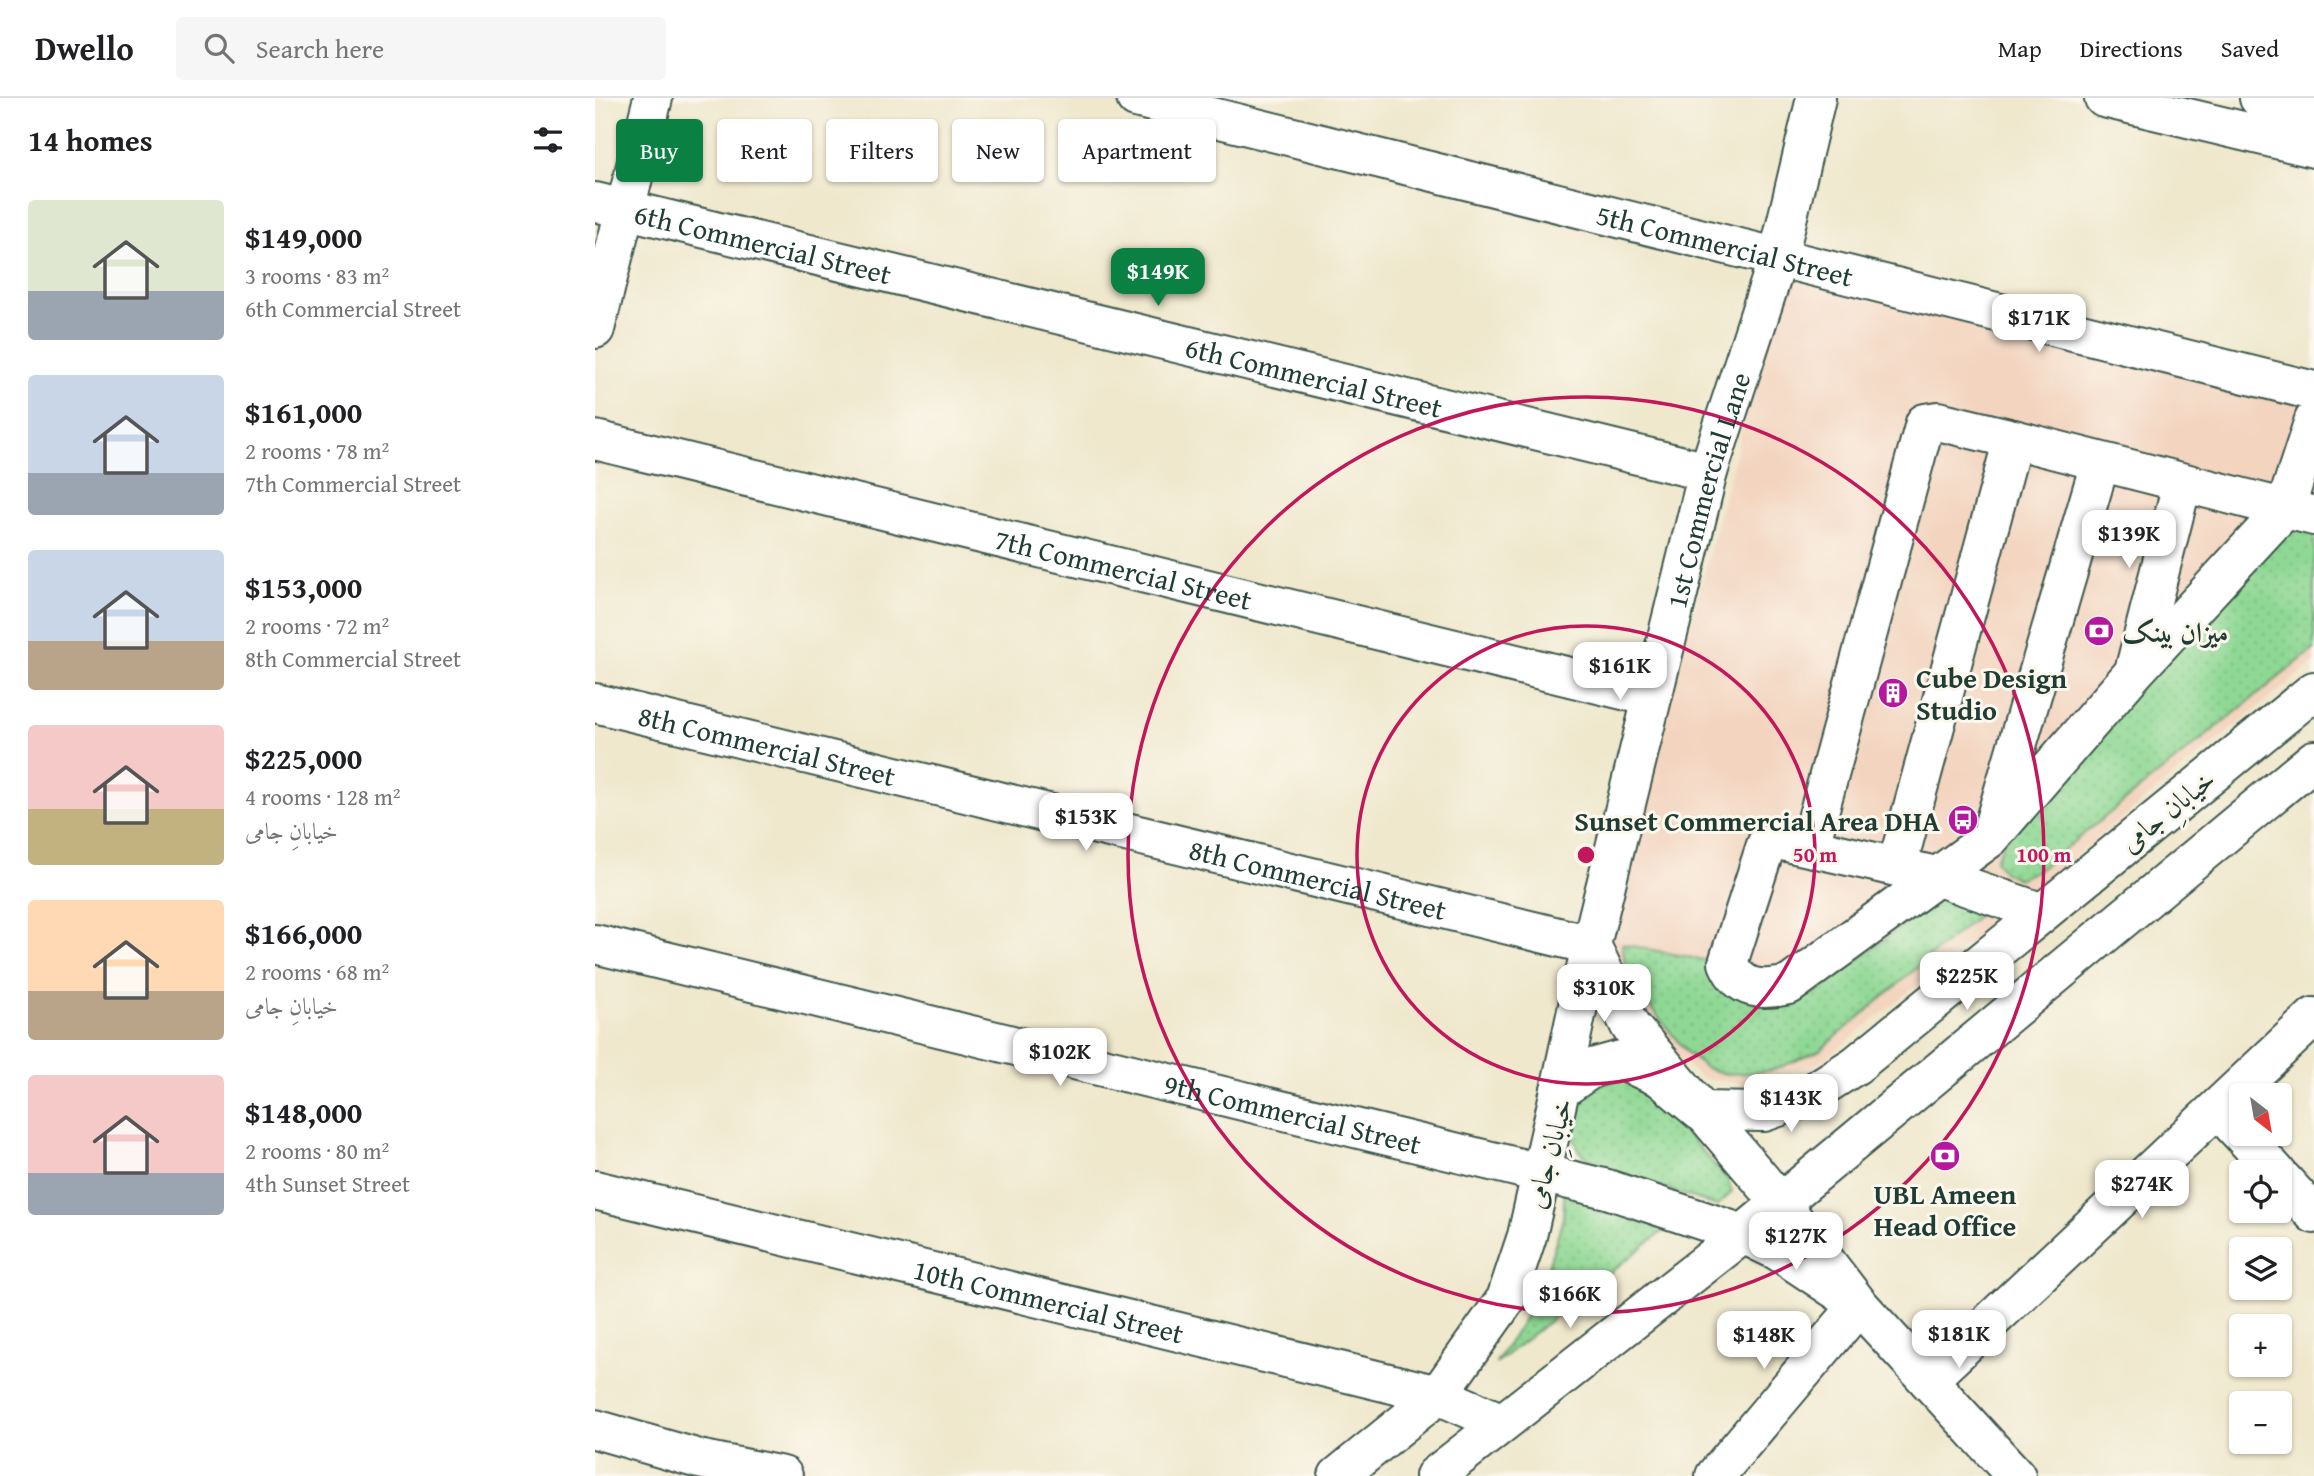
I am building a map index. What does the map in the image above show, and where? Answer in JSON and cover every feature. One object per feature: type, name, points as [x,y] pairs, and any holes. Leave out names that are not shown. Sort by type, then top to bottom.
[{"type":"street","points":[[595,329],[610,205],[653,98]]},
{"type":"street","name":"5th Commercial Street","points":[[1136,98],[2314,391]]},
{"type":"street","name":"1st Commercial Lane","points":[[1560,1090],[1591,945],[1708,472],[1778,258],[1816,98]]},
{"type":"street","points":[[2104,98],[2314,148]]},
{"type":"street","points":[[2259,98],[2307,106]]},
{"type":"street","name":"6th Commercial Street","points":[[610,205],[1708,472]]},
{"type":"street","points":[[2040,912],[1936,876],[1779,840],[1766,845],[1728,963],[1741,983],[1768,989],[1789,985],[1936,876],[1990,838],[2134,671],[2299,513],[2314,420]]},
{"type":"street","points":[[1810,845],[1925,423],[1938,421],[2013,439],[2299,513]]},
{"type":"street","points":[[1897,866],[2013,439]]},
{"type":"street","name":"7th Commercial Street","points":[[595,440],[1652,697]]},
{"type":"street","points":[[1990,838],[2100,463]]},
{"type":"street","points":[[2134,671],[2182,484]]},
{"type":"street","name":"خیابانِ جامی","points":[[1338,1476],[1438,1395],[1506,1299],[1527,1236],[1560,1090],[1592,1068],[1621,1060],[1661,1078],[1700,1111],[1764,1112],[1804,1098],[1856,1065],[2040,912],[2314,691]]},
{"type":"street","name":"8th Commercial Street","points":[[595,703],[1591,945]]},
{"type":"street","name":"خیابانِ جامی","points":[[1435,1476],[1500,1422],[1743,1234],[2314,760]]},
{"type":"street","name":"9th Commercial Street","points":[[595,944],[1607,1189],[1743,1234],[1779,1251],[1859,1305]]},
{"type":"street","points":[[1591,945],[1630,1026],[1780,1202],[1859,1305],[2016,1476]]},
{"type":"street","points":[[1927,1380],[2314,1017]]},
{"type":"street","points":[[2218,1109],[2265,1160]]},
{"type":"street","name":"10th Commercial Street","points":[[595,1190],[1438,1395],[1500,1422]]},
{"type":"street","points":[[2292,1190],[2314,1214]]},
{"type":"street","points":[[1714,1476],[1859,1305]]},
{"type":"street","points":[[595,1429],[688,1468],[783,1476]]},
{"type":"shaded area","points":[[1786,262],[2314,406],[2314,662],[1822,1062],[1742,1084],[1701,1078],[1666,1047],[1628,991],[1607,941]]},
{"type":"green space","points":[[2282,523],[2314,531],[2314,649],[2040,869],[2018,879],[2004,872],[1995,860],[2007,838]]},
{"type":"green space","points":[[1936,899],[1982,912],[1821,1050],[1774,1070],[1726,1074],[1706,1068],[1688,1054],[1627,978],[1622,944],[1714,962],[1775,997],[1812,996]]},
{"type":"green space","points":[[1623,1079],[1649,1092],[1728,1180],[1732,1192],[1717,1206],[1594,1164],[1579,1150],[1571,1133],[1575,1101],[1588,1088]]},
{"type":"green space","points":[[1565,1184],[1669,1226],[1495,1364],[1539,1295],[1563,1218]]},
{"type":"place","name":"میزان بینک","points":[[2099,631]]},
{"type":"place","name":"Cube Design Studio","points":[[1893,693]]},
{"type":"place","name":"Sunset Commercial Area DHA","points":[[1963,820]]},
{"type":"place","name":"UBL Ameen Head Office","points":[[1945,1156]]}]
